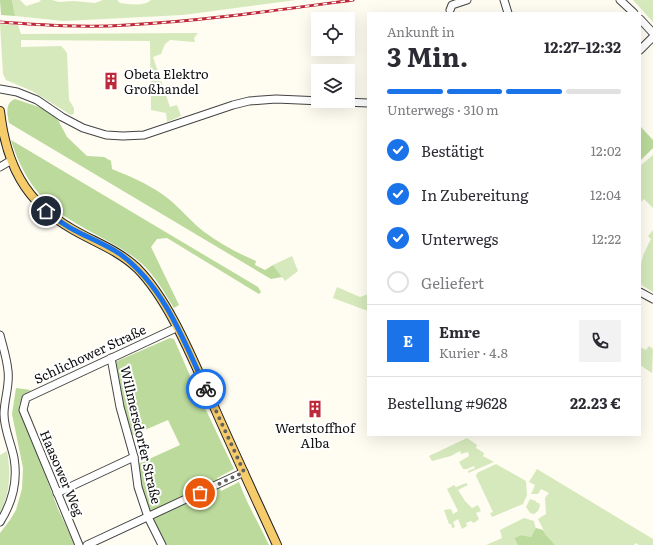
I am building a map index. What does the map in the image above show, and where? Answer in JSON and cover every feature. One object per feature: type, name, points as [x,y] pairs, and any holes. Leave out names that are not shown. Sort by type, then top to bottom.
[{"type":"main road","points":[[0,111],[10,160],[16,173],[30,194],[46,211],[73,229],[119,254],[136,267],[156,291],[176,328],[277,545]]},
{"type":"street","points":[[450,10],[452,5],[467,0]]},
{"type":"street","points":[[504,0],[508,12]]},
{"type":"street","points":[[621,0],[633,12]]},
{"type":"street","points":[[641,20],[653,33]]},
{"type":"street","points":[[641,49],[653,37]]},
{"type":"street","points":[[0,89],[17,92],[37,100],[62,117],[83,128],[106,135],[123,136],[144,135],[249,101],[276,99],[367,103]]},
{"type":"street","points":[[0,167],[10,160]]},
{"type":"street","points":[[641,293],[653,299]]},
{"type":"street","name":"Schlichower Straße","points":[[23,410],[26,398],[176,328]]},
{"type":"street","points":[[0,336],[9,372],[4,413],[5,425],[14,458],[15,475],[14,490],[9,508],[0,522]]},
{"type":"street","name":"Willmersdorfer Straße","points":[[111,358],[120,407],[134,457],[138,487],[148,517],[162,545]]},
{"type":"street","name":"Haasower Weg","points":[[23,410],[79,545]]},
{"type":"street","points":[[57,493],[134,457]]},
{"type":"street","points":[[87,545],[244,472]]},
{"type":"green space","points":[[0,0],[12,0],[15,16],[1,15]]},
{"type":"green space","points":[[12,0],[20,0],[26,6],[41,0],[95,3],[103,0],[117,0],[120,3],[144,4],[151,0],[296,0],[183,15],[64,21],[15,16]]},
{"type":"green space","points":[[633,0],[653,0],[653,22]]},
{"type":"green space","points":[[0,24],[18,25],[21,34],[198,33],[194,38],[195,42],[170,40],[165,44],[161,54],[153,57],[170,107],[177,105],[181,116],[167,122],[166,113],[151,110],[150,41],[21,40],[21,47],[61,46],[67,53],[69,100],[74,108],[74,114],[71,115],[32,91],[6,80],[3,74]]},
{"type":"green space","points":[[15,99],[42,108],[52,114],[58,120],[67,137],[87,156],[104,157],[111,161],[112,169],[144,183],[162,194],[173,202],[209,235],[228,248],[256,261],[255,265],[265,270],[273,265],[282,277],[271,279],[9,123],[7,112],[8,106]]},
{"type":"green space","points":[[641,127],[653,140],[653,148],[641,160]]},
{"type":"green space","points":[[11,140],[258,287],[261,292],[259,294],[167,238],[157,239],[151,247],[179,305],[174,308],[163,290],[140,262],[123,250],[58,212],[40,195],[32,185],[20,164]]},
{"type":"green space","points":[[653,155],[653,208],[644,199],[641,202],[641,165]]},
{"type":"green space","points":[[653,230],[653,292],[641,285],[642,261],[651,239],[648,236]]},
{"type":"green space","points":[[292,256],[298,271],[285,281],[273,265]]},
{"type":"green space","points":[[337,287],[360,297],[367,294],[367,311],[333,298]]},
{"type":"green space","points":[[170,338],[174,339],[234,469],[217,478],[218,482],[153,512],[149,510],[141,486],[138,464],[180,445],[168,420],[131,436],[122,407],[115,362]]},
{"type":"green space","points":[[649,346],[653,349],[652,373],[641,366],[641,348],[646,350]]},
{"type":"green space","points":[[16,388],[31,390],[22,397],[19,406],[58,509],[75,545],[0,545],[0,533],[16,510],[22,489],[23,468],[12,414]]},
{"type":"green space","points":[[467,438],[477,445],[476,448],[484,453],[483,456],[494,462],[468,473],[468,471],[475,468],[474,466],[463,469],[459,462],[469,456],[468,452],[461,454],[460,451],[451,456],[432,461],[429,456]]},
{"type":"green space","points":[[7,451],[9,483],[6,498],[0,513],[0,455]]},
{"type":"green space","points":[[496,464],[526,481],[527,495],[523,504],[492,517],[490,513],[493,512],[476,476],[477,473]]},
{"type":"green space","points":[[537,469],[653,539],[653,545],[639,545],[636,543],[634,545],[555,545],[546,535],[538,519],[546,514],[545,498],[549,493],[541,489],[538,494],[531,494],[535,485],[529,482]]},
{"type":"green space","points":[[239,482],[249,506],[269,545],[166,545],[152,517],[219,487],[221,491]]},
{"type":"green space","points":[[466,483],[468,485],[458,490],[465,501],[472,508],[478,505],[481,511],[476,513],[479,519],[474,523],[471,521],[466,523],[467,526],[462,529],[458,519],[453,522],[455,527],[452,528],[444,510],[451,509],[453,514],[458,511],[447,489],[454,485],[456,487]]},
{"type":"green space","points":[[530,499],[539,503],[540,506],[538,511],[534,514],[530,513],[526,507]]},
{"type":"green space","points":[[524,518],[534,521],[536,529],[531,537],[521,535],[514,538],[518,545],[486,545],[502,538],[500,530]]},
{"type":"green space","points":[[536,528],[543,530],[555,545],[518,545],[514,538],[521,535],[531,537]]},
{"type":"railway","points":[[0,22],[48,25],[111,26],[212,18],[353,0]]},
{"type":"way so far","points":[[200,493],[244,472],[206,389]]},
{"type":"place","name":"Obeta Elektro Großhandel","points":[[111,81]]},
{"type":"place","name":"Wertstoffhof Alba","points":[[315,409]]},
{"type":"route","points":[[46,211],[73,229],[119,254],[136,267],[148,280],[164,303],[206,389]]}]
